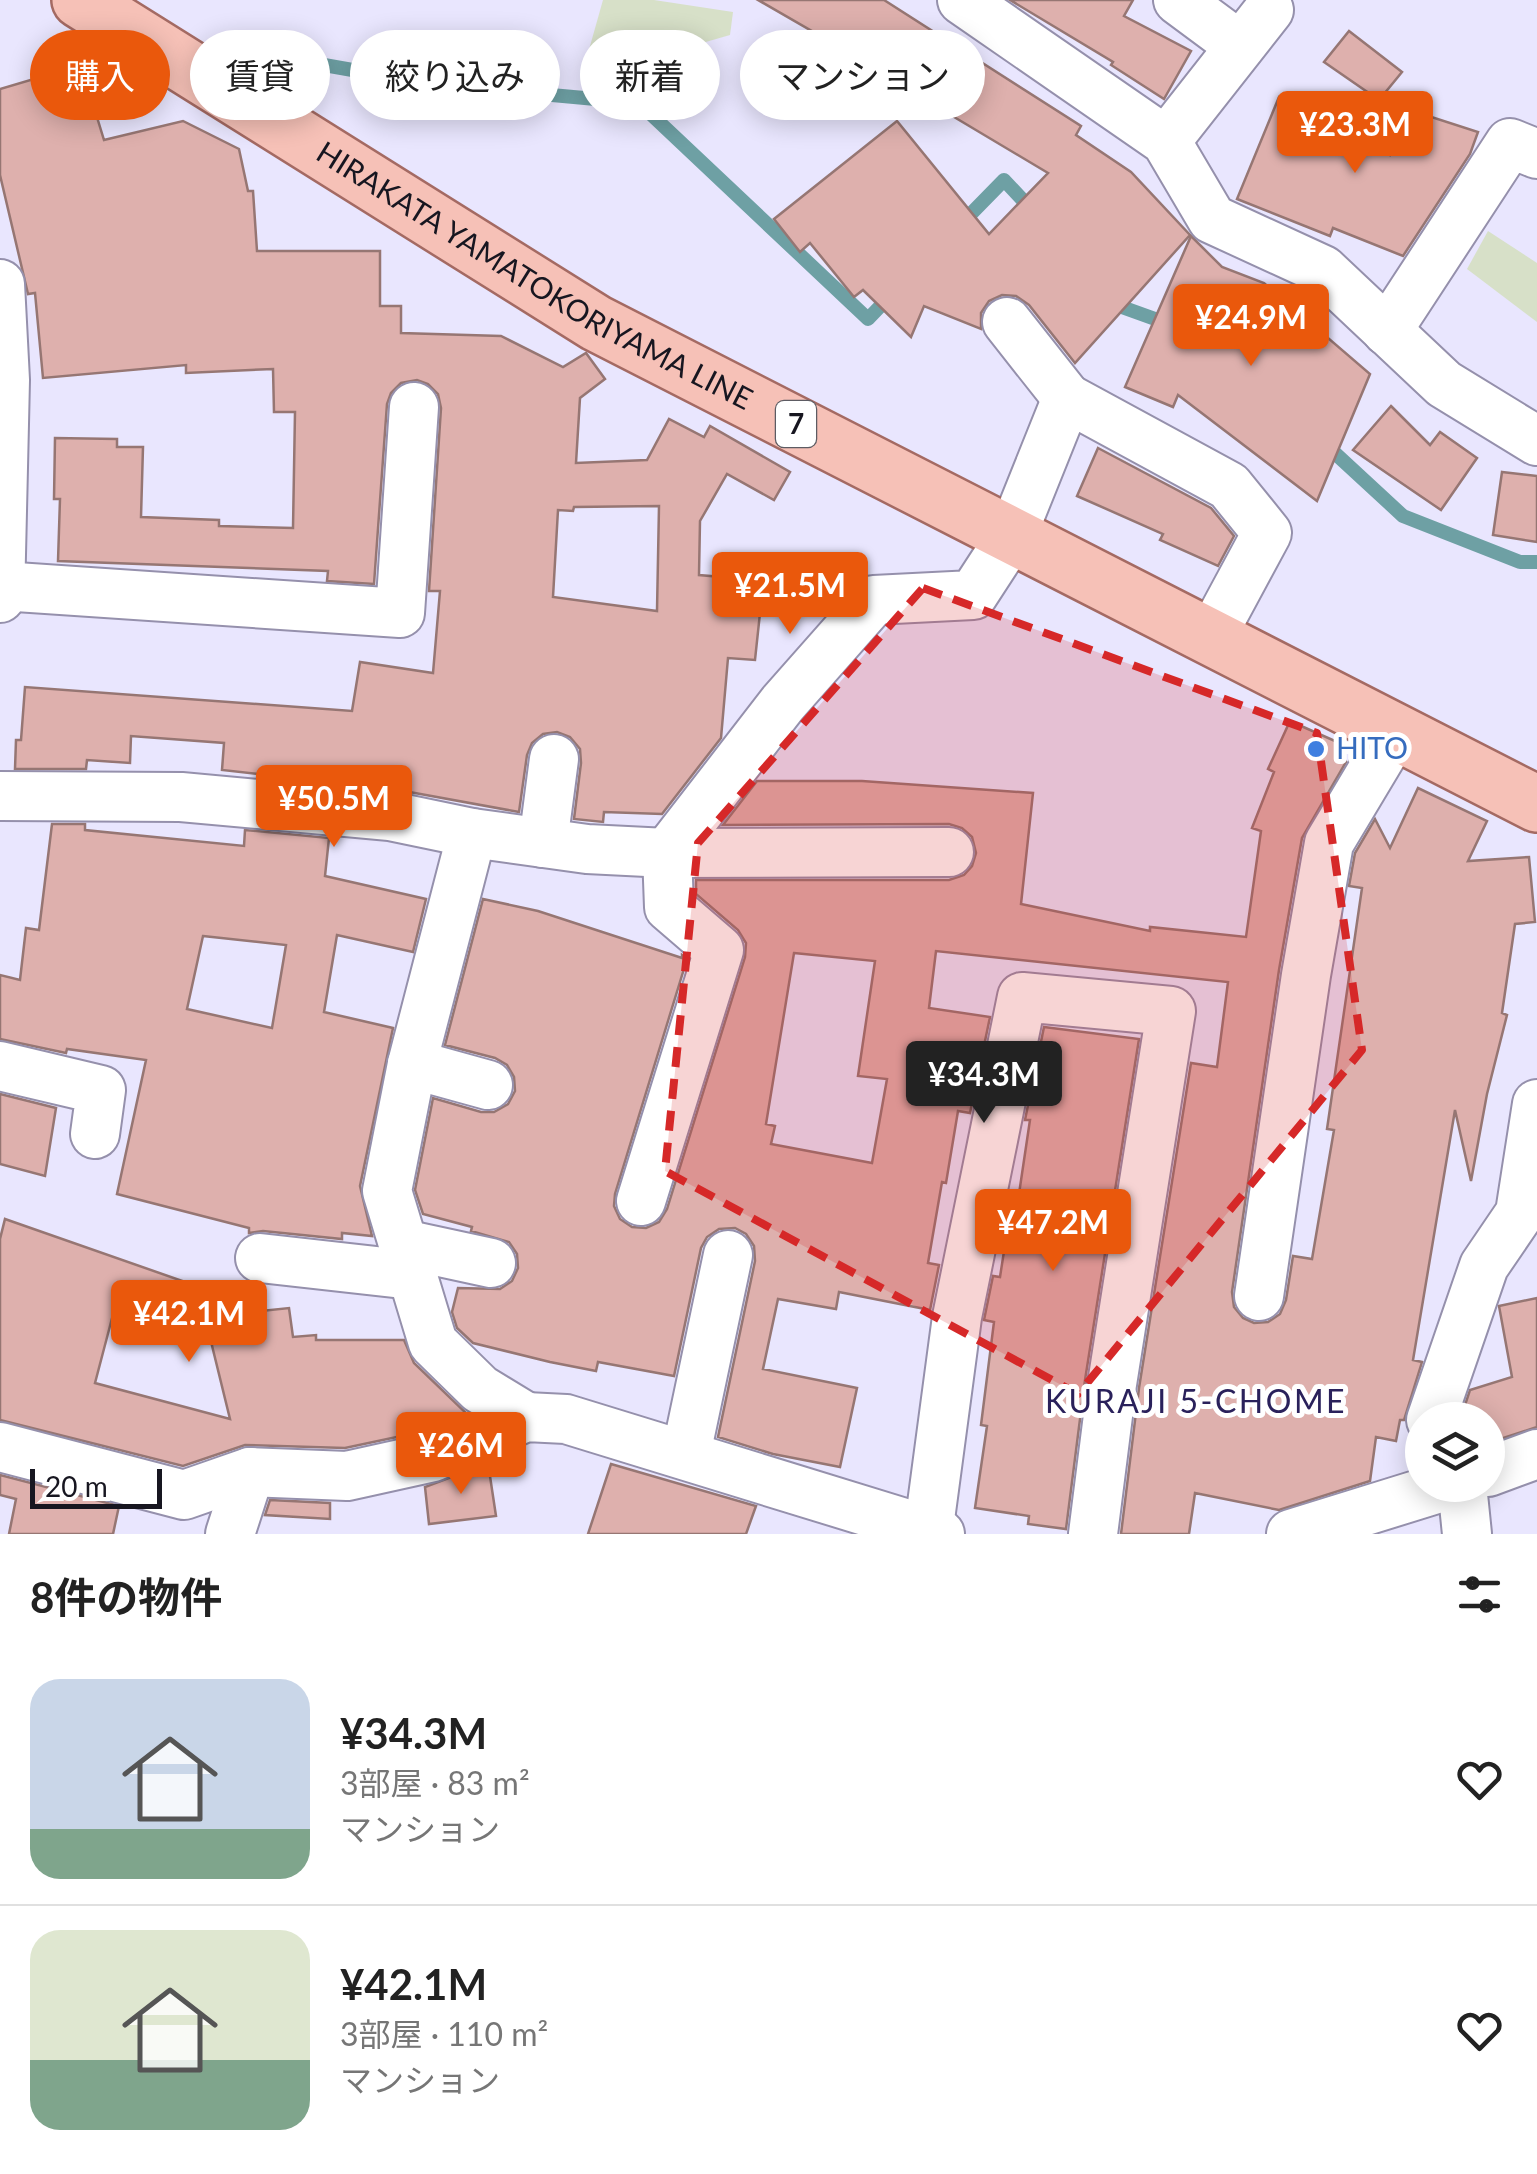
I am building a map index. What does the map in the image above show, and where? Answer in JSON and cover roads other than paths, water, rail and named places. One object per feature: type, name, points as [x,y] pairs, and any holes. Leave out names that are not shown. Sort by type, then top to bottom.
[{"type":"main road","name":"HIRAKATA YAMATOKORIYAMA LINE","points":[[80,0],[596,322],[1537,804]]},
{"type":"street","points":[[962,0],[1166,141],[1212,219],[1324,270],[1444,384],[1537,441]]},
{"type":"street","points":[[1178,0],[1240,46]]},
{"type":"street","points":[[1166,141],[1269,10]]},
{"type":"street","points":[[1387,330],[1510,143],[1537,154]]},
{"type":"street","points":[[0,284],[5,380],[0,598]]},
{"type":"street","points":[[1006,322],[1067,398],[1229,486],[1266,533],[1212,637]]},
{"type":"street","points":[[641,1200],[719,950],[669,906],[667,852],[783,703],[874,600],[973,595],[1012,535],[1067,398]]},
{"type":"street","points":[[1,586],[400,614],[414,407]]},
{"type":"street","points":[[1259,1296],[1306,975],[1330,844],[1396,732]]},
{"type":"street","points":[[543,843],[554,758]]},
{"type":"street","points":[[0,796],[181,797],[390,816],[472,833],[587,849],[949,852]]},
{"type":"street","points":[[472,833],[412,1064],[387,1191],[433,1344],[480,1388],[526,1416],[566,1419],[931,1533],[957,1317],[1022,996],[1171,1011],[1112,1384],[1094,1534]]},
{"type":"street","points":[[412,1064],[488,1085]]},
{"type":"street","points":[[0,1066],[101,1093]]},
{"type":"street","points":[[1437,1402],[1484,1266],[1520,1213],[1537,1104]]},
{"type":"street","points":[[1484,1266],[1537,1254]]},
{"type":"street","points":[[686,1454],[728,1255]]},
{"type":"street","points":[[260,1258],[491,1263]]},
{"type":"street","points":[[0,1447],[184,1494],[250,1472],[347,1476],[432,1457],[526,1416]]},
{"type":"street","points":[[1505,1466],[1537,1454]]},
{"type":"street","points":[[230,1534],[250,1472]]},
{"type":"street","points":[[1291,1534],[1405,1499]]},
{"type":"street","points":[[1464,1502],[1467,1534]]},
{"type":"waterway","points":[[330,66],[432,84],[639,103],[868,319],[891,295]]},
{"type":"waterway","points":[[959,226],[1004,180],[1034,212]]},
{"type":"waterway","points":[[1112,298],[1119,306],[1169,324]]},
{"type":"waterway","points":[[1325,444],[1403,516],[1520,562],[1537,562]]},
{"type":"place","name":"HITO","points":[[1316,749]]},
{"type":"district","name":"KURAJI 5-CHOME","points":[[1196,1402]]}]
